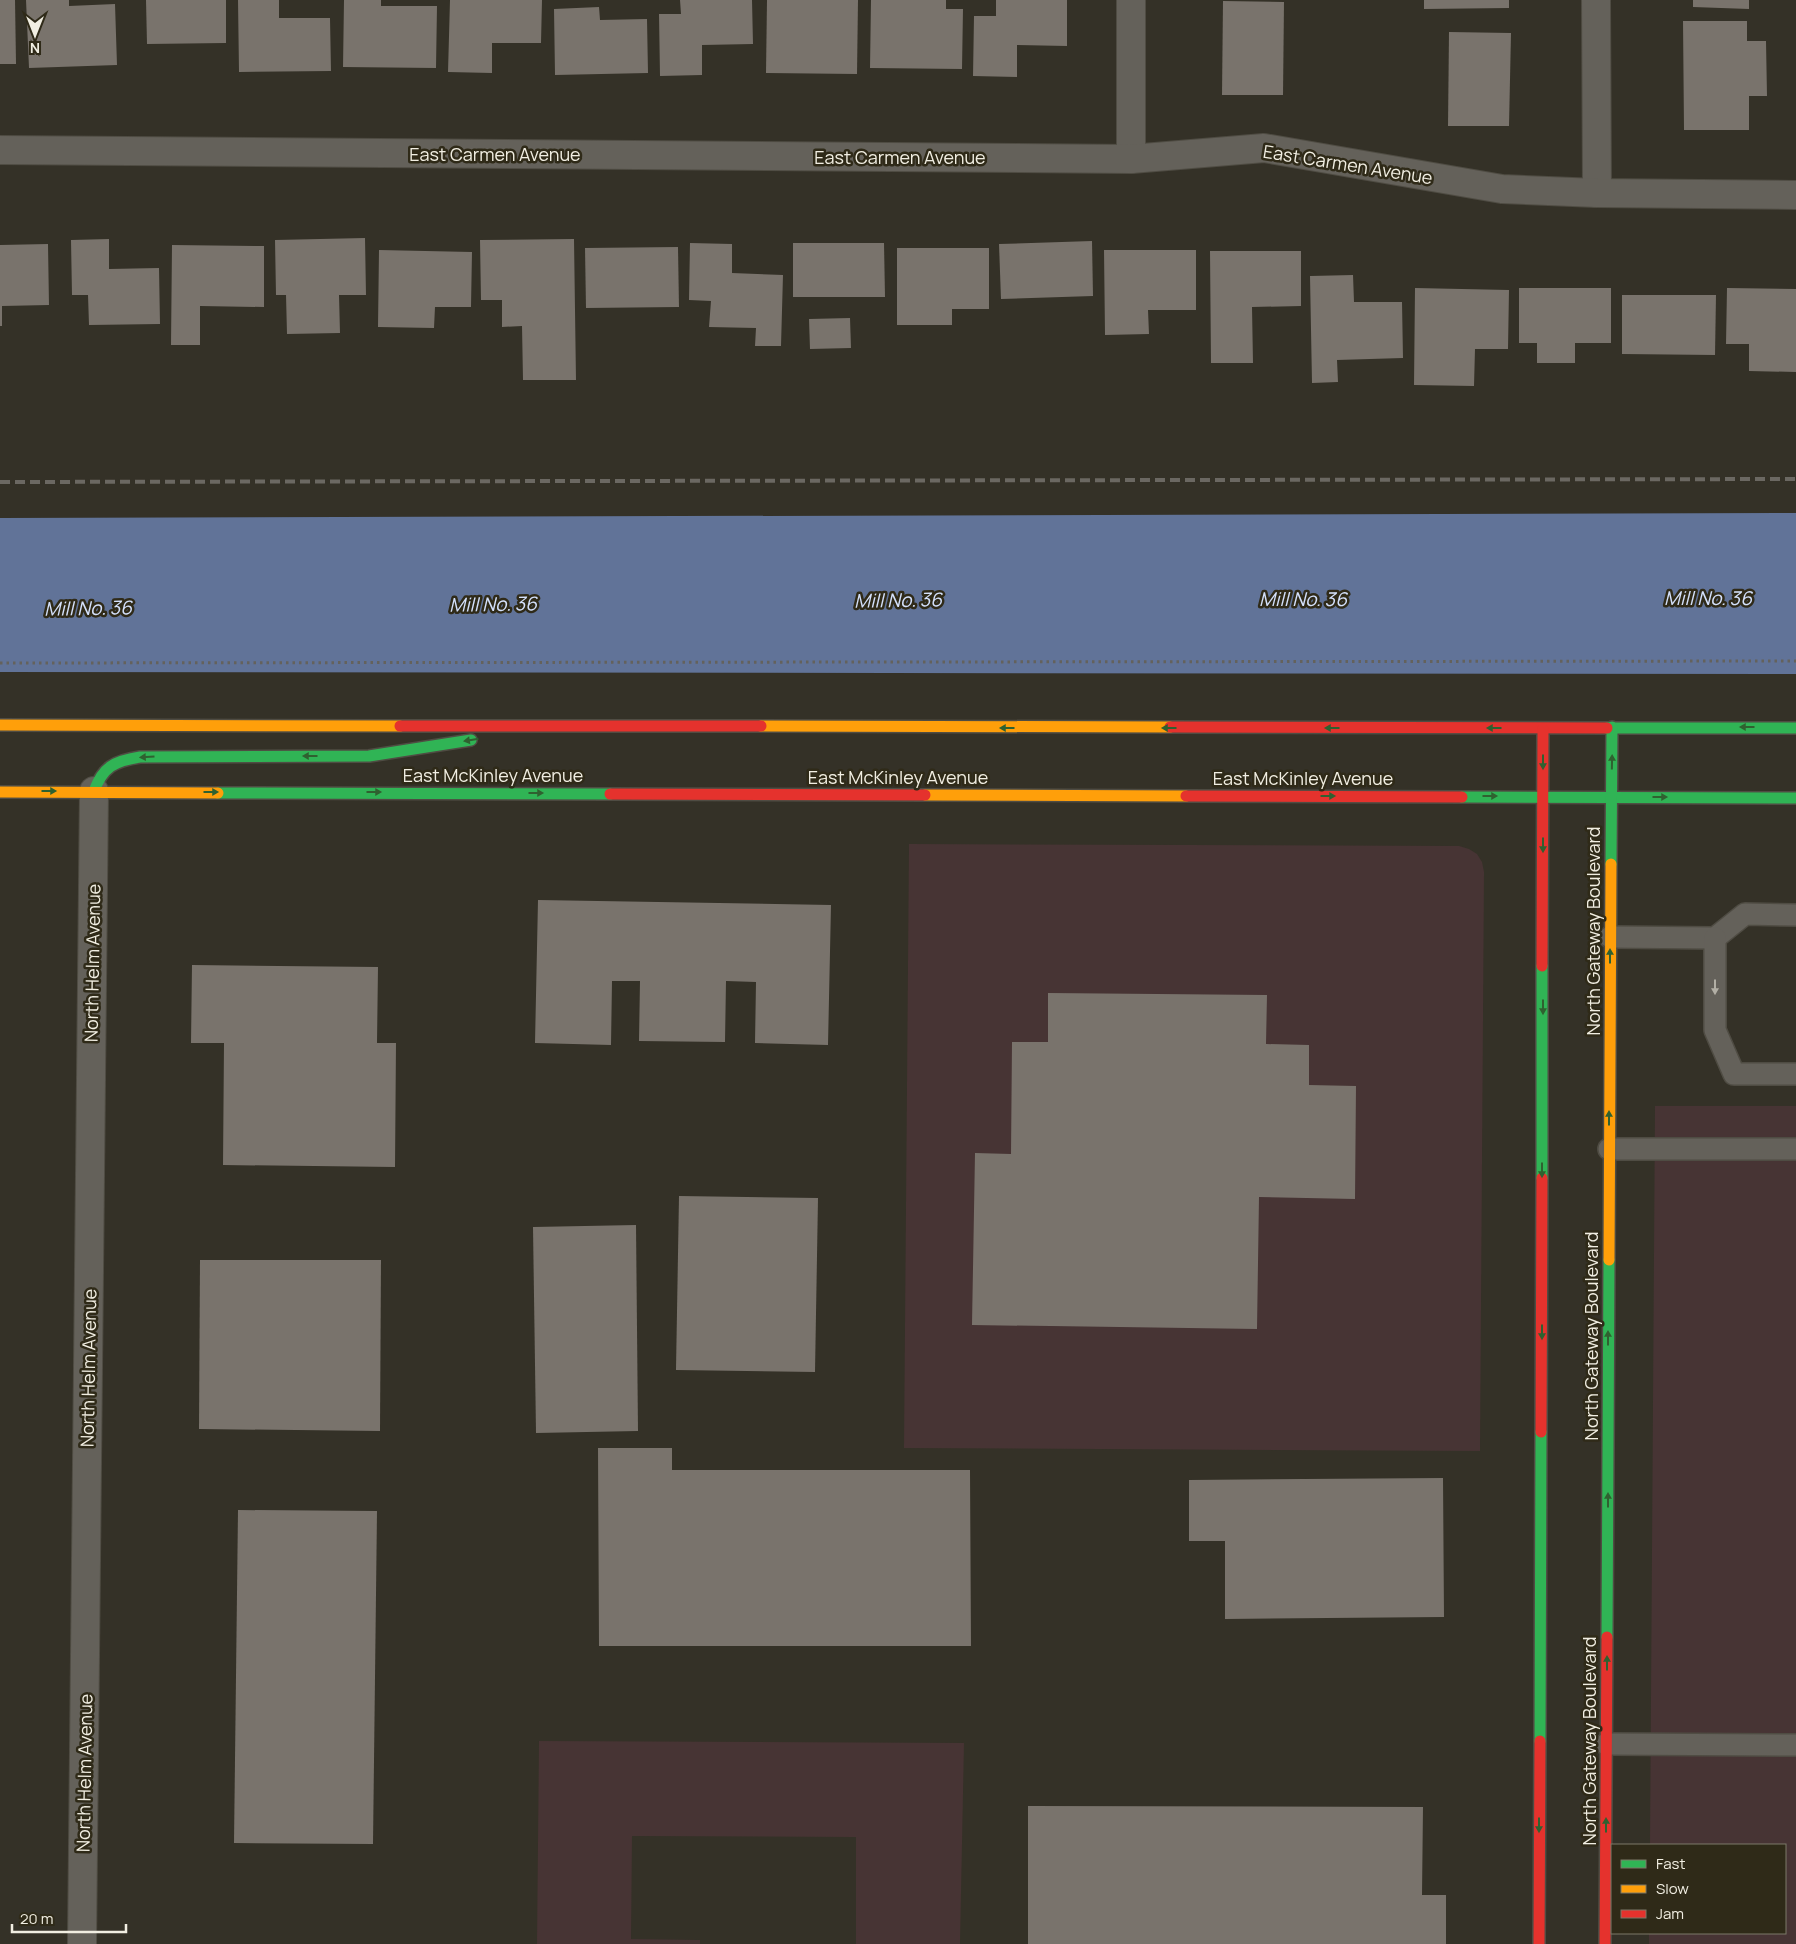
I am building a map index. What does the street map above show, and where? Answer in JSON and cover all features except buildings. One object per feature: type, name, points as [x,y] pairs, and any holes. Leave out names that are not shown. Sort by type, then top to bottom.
[{"type":"main road","points":[[0,725],[1796,728]]},
{"type":"main road","points":[[94,791],[100,776],[110,766],[125,759],[146,756],[369,756],[554,727]]},
{"type":"main road","name":"North Gateway Boulevard","points":[[1605,1944],[1612,727]]},
{"type":"main road","points":[[1539,1944],[1543,728]]},
{"type":"main road","name":"East McKinley Avenue","points":[[0,792],[1796,798]]},
{"type":"street","points":[[1131,0],[1131,159]]},
{"type":"street","points":[[1596,0],[1597,193]]},
{"type":"street","name":"East Carmen Avenue","points":[[0,150],[1131,159],[1264,148],[1502,188],[1597,193],[1796,195]]},
{"type":"street","name":"North Helm Avenue","points":[[82,1944],[94,791]]},
{"type":"lane","points":[[1610,937],[1716,938],[1745,914],[1796,914]]},
{"type":"lane","points":[[1716,938],[1715,1030],[1734,1074],[1796,1074]]},
{"type":"lane","points":[[1609,1149],[1796,1149]]},
{"type":"lane","points":[[1606,1744],[1796,1745]]},
{"type":"path","points":[[0,663],[1796,661]]},
{"type":"shaded area","points":[[909,844],[1459,846],[1477,854],[1482,862],[1484,872],[1480,1451],[904,1448]]},
{"type":"shaded area","points":[[1655,1106],[1796,1106],[1796,1944],[1649,1944],[1649,1934],[1786,1934],[1786,1844],[1650,1844]]},
{"type":"shaded area","points":[[539,1741],[964,1743],[960,1944],[856,1944],[856,1837],[632,1836],[631,1939],[700,1940],[700,1944],[537,1944]]},
{"type":"water","name":"Mill No. 36","points":[[1796,513],[1796,674],[0,672],[0,518]]},
{"type":"railway","points":[[0,482],[1796,479]]},
{"type":"traffic: fast","points":[[1611,864],[1612,727]]},
{"type":"traffic: fast","points":[[1607,728],[1796,728]]},
{"type":"traffic: fast","points":[[94,791],[101,776],[111,766],[140,757],[369,756],[471,740]]},
{"type":"traffic: fast","points":[[218,793],[610,794]]},
{"type":"traffic: fast","points":[[1462,797],[1796,798]]},
{"type":"traffic: fast","points":[[1542,966],[1542,1178]]},
{"type":"traffic: fast","points":[[1607,1637],[1609,1260]]},
{"type":"traffic: fast","points":[[1540,1741],[1541,1432]]},
{"type":"traffic: slow","points":[[0,725],[400,726]]},
{"type":"traffic: slow","points":[[761,726],[1170,727]]},
{"type":"traffic: slow","points":[[0,792],[218,793]]},
{"type":"traffic: slow","points":[[925,795],[1186,796]]},
{"type":"traffic: slow","points":[[1609,1260],[1611,864]]},
{"type":"traffic: jam","points":[[400,726],[761,726]]},
{"type":"traffic: jam","points":[[1170,727],[1607,728]]},
{"type":"traffic: jam","points":[[1542,966],[1543,729]]},
{"type":"traffic: jam","points":[[610,794],[925,795]]},
{"type":"traffic: jam","points":[[1186,796],[1462,797]]},
{"type":"traffic: jam","points":[[1541,1432],[1542,1178]]},
{"type":"traffic: jam","points":[[1605,1944],[1607,1637]]},
{"type":"traffic: jam","points":[[1539,1944],[1540,1741]]}]
